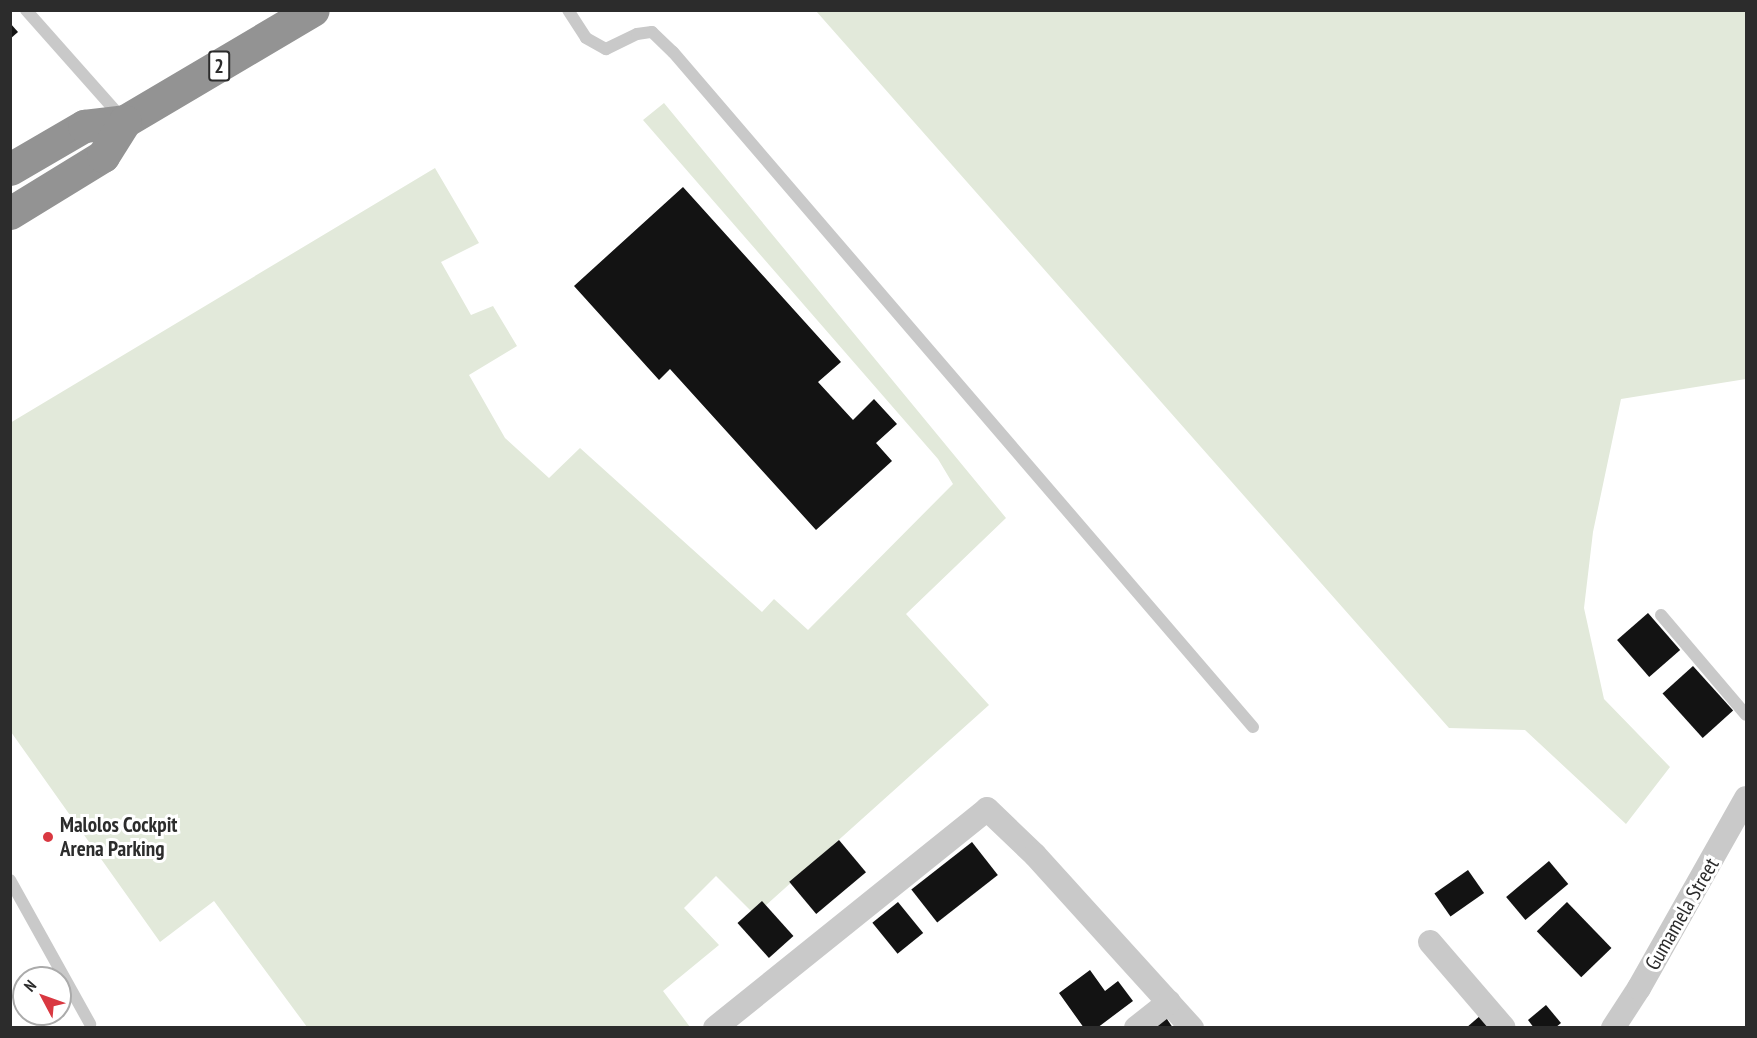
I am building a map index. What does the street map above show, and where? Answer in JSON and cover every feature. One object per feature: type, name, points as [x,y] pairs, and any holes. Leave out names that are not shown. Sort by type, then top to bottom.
[{"type":"highway","name":"2","points":[[10,170],[84,126],[125,121],[313,10]]},
{"type":"highway","name":"2","points":[[10,213],[103,156],[125,121]]},
{"type":"street","name":"Gumamela Street","points":[[1612,1028],[1639,988],[1746,798]]},
{"type":"street","points":[[715,1028],[987,809],[1035,855],[1192,1028]]},
{"type":"street","points":[[1430,942],[1504,1028]]},
{"type":"street","points":[[1136,1028],[1169,1002]]},
{"type":"lane","points":[[26,10],[125,121]]},
{"type":"lane","points":[[567,10],[586,38],[606,50],[637,34],[652,32],[673,52],[1253,727]]},
{"type":"lane","points":[[1661,615],[1746,715]]},
{"type":"lane","points":[[10,880],[90,1024]]},
{"type":"green space","points":[[816,11],[1746,11],[1746,379],[1621,399],[1593,532],[1584,608],[1604,699],[1670,767],[1626,824],[1525,730],[1449,728]]},
{"type":"green space","points":[[664,103],[1006,518],[906,614],[989,705],[755,915],[716,876],[684,908],[719,945],[663,991],[690,1027],[307,1027],[214,901],[160,942],[11,732],[10,423],[435,168],[479,243],[441,262],[471,315],[493,306],[517,346],[469,375],[505,438],[549,478],[580,448],[762,612],[774,599],[808,630],[953,484],[938,459],[643,120]]},
{"type":"building","points":[[10,23],[18,32],[10,39]]},
{"type":"building","points":[[683,187],[841,362],[818,382],[853,420],[874,399],[897,424],[876,443],[892,461],[816,530],[670,369],[659,380],[574,286]]},
{"type":"building","points":[[1648,613],[1680,650],[1649,677],[1617,640]]},
{"type":"building","points":[[1693,666],[1733,711],[1703,738],[1663,693]]},
{"type":"building","points":[[839,840],[866,872],[816,914],[789,882]]},
{"type":"building","points":[[972,842],[998,875],[937,923],[911,889]]},
{"type":"building","points":[[1549,861],[1568,884],[1525,920],[1506,897]]},
{"type":"building","points":[[1468,870],[1484,893],[1450,916],[1434,894]]},
{"type":"building","points":[[762,901],[793,936],[769,958],[737,923]]},
{"type":"building","points":[[898,902],[923,933],[898,954],[872,923]]},
{"type":"building","points":[[1567,902],[1611,948],[1581,977],[1537,931]]},
{"type":"building","points":[[1090,970],[1105,991],[1118,981],[1133,1001],[1097,1028],[1084,1028],[1059,993]]},
{"type":"building","points":[[1546,1005],[1561,1023],[1555,1028],[1534,1028],[1528,1020]]},
{"type":"building","points":[[1481,1015],[1491,1028],[1466,1028]]},
{"type":"building","points":[[1165,1016],[1173,1028],[1150,1028]]},
{"type":"place","name":"Malolos Cockpit Arena Parking","points":[[48,837]]}]
